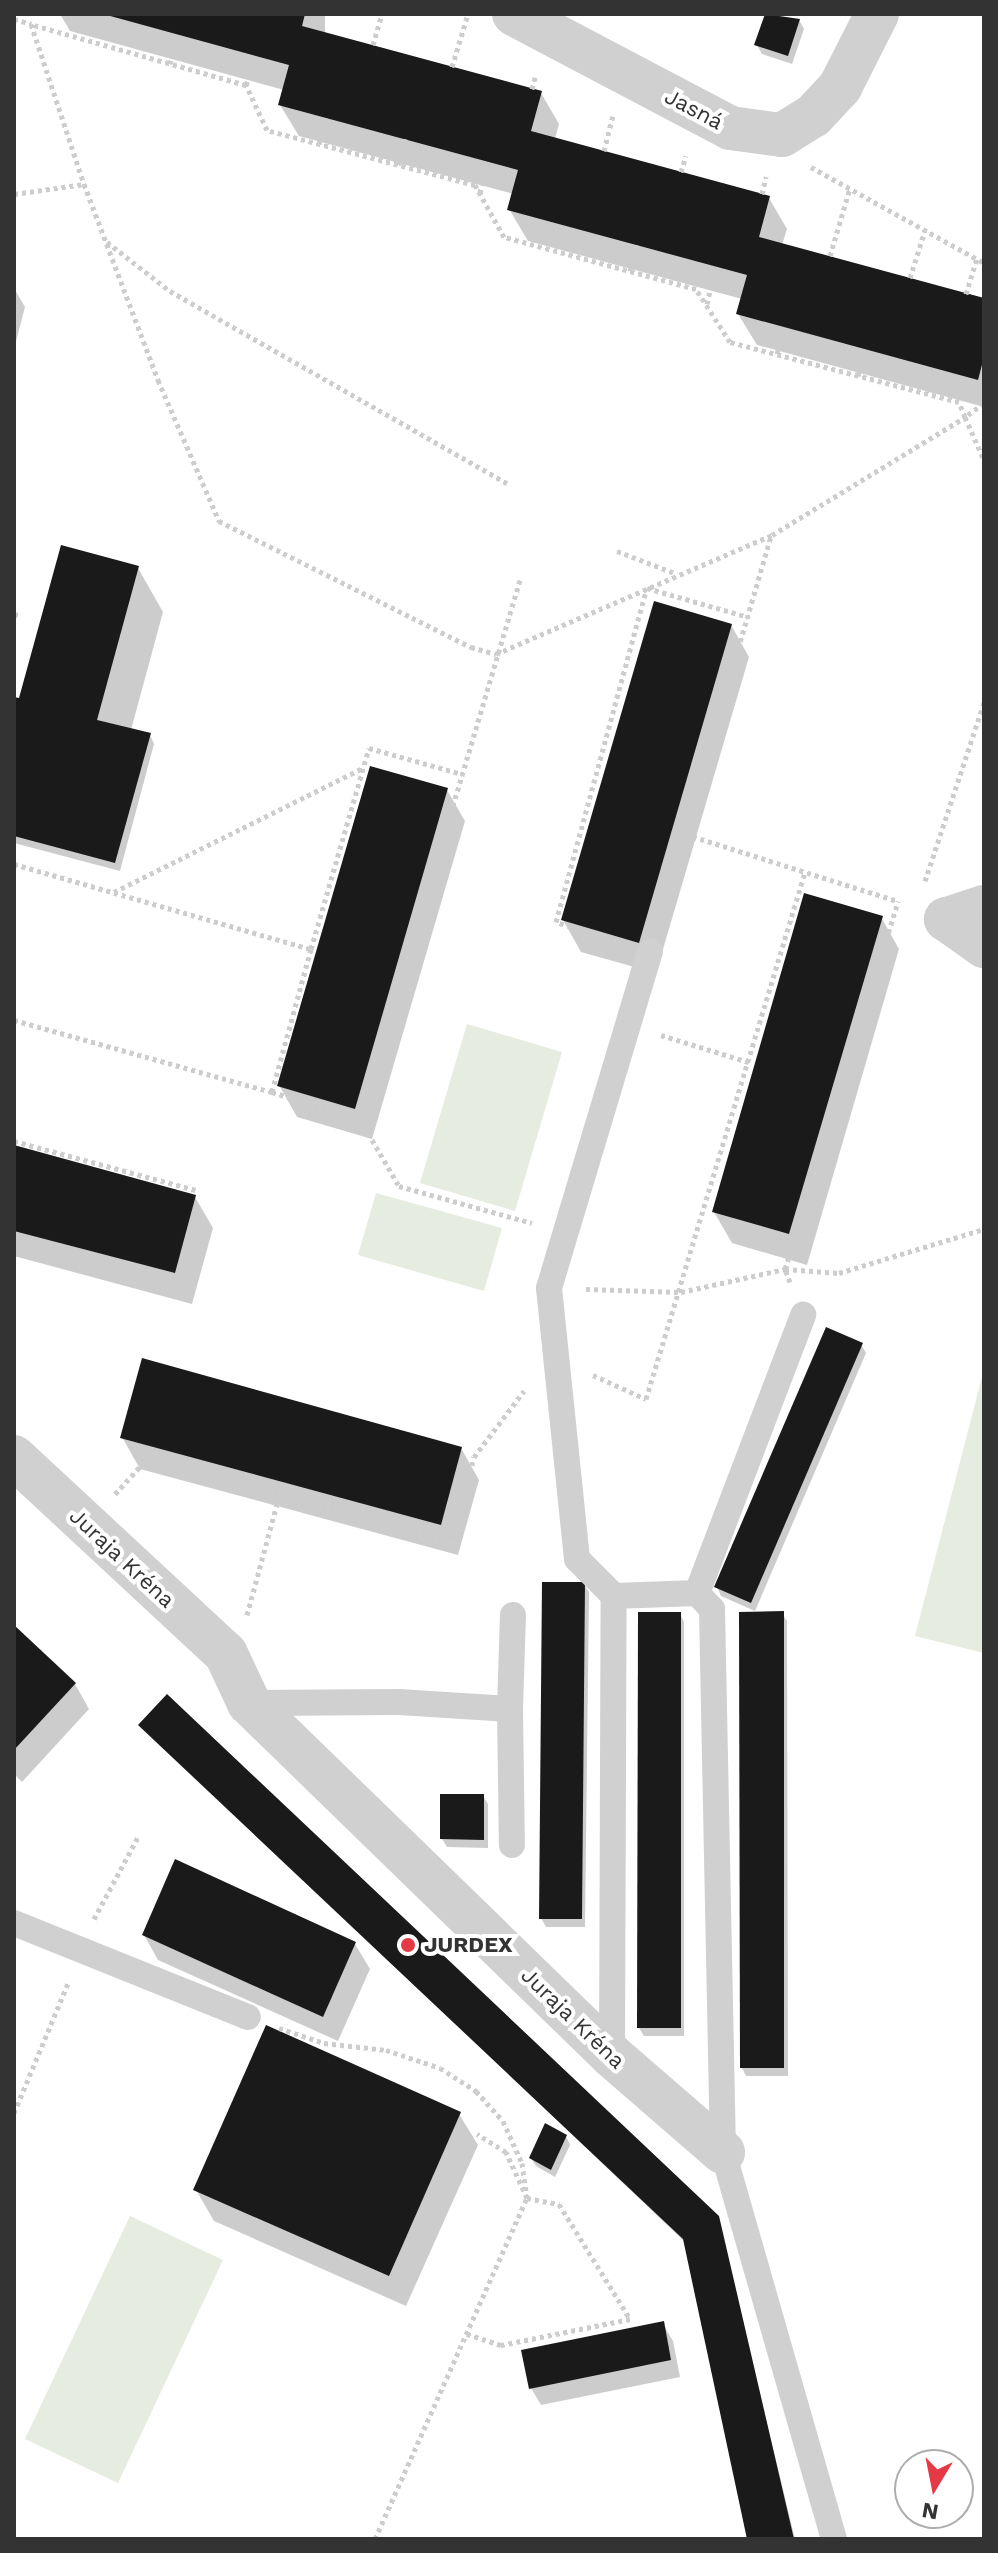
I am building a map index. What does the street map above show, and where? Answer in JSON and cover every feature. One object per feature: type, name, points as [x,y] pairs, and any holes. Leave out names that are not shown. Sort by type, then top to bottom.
[{"type":"street","name":"Jasná","points":[[514,14],[730,128],[782,135],[813,116],[840,87],[877,14]]},
{"type":"street","points":[[949,911],[984,946]]},
{"type":"street","name":"Juraja Kréna","points":[[14,1457],[226,1654],[249,1703],[612,2056],[723,2152]]},
{"type":"lane","points":[[612,2056],[614,1596],[577,1559],[559,1360],[549,1288],[650,952]]},
{"type":"lane","points":[[697,1593],[803,1315]]},
{"type":"lane","points":[[614,1596],[697,1593],[712,1609],[723,2152],[834,2539]]},
{"type":"lane","points":[[512,1845],[510,1709],[513,1615]]},
{"type":"lane","points":[[249,1703],[399,1702],[510,1709]]},
{"type":"lane","points":[[14,1923],[248,2017]]},
{"type":"path","points":[[373,45],[382,14]]},
{"type":"path","points":[[452,67],[468,14]]},
{"type":"path","points":[[14,19],[246,85]]},
{"type":"path","points":[[31,24],[84,184],[219,521],[471,647],[496,654],[772,535],[984,403]]},
{"type":"path","points":[[170,64],[177,35]]},
{"type":"path","points":[[258,58],[246,85],[267,130],[475,185],[504,237],[696,289],[730,342],[959,402],[984,460]]},
{"type":"path","points":[[604,151],[615,107]]},
{"type":"path","points":[[319,144],[326,118]]},
{"type":"path","points":[[399,165],[405,139]]},
{"type":"path","points":[[480,194],[486,162]]},
{"type":"path","points":[[14,194],[84,184]]},
{"type":"path","points":[[830,256],[850,188]]},
{"type":"path","points":[[910,278],[925,230]]},
{"type":"path","points":[[106,242],[170,291],[507,483]]},
{"type":"path","points":[[630,271],[636,245]]},
{"type":"path","points":[[966,294],[977,259]]},
{"type":"path","points":[[707,305],[716,266]]},
{"type":"path","points":[[777,354],[784,327]]},
{"type":"path","points":[[858,376],[865,350]]},
{"type":"path","points":[[647,588],[556,922],[650,952],[772,535]]},
{"type":"path","points":[[617,551],[678,574]]},
{"type":"path","points":[[360,1119],[520,580]]},
{"type":"path","points":[[647,588],[748,617]]},
{"type":"path","points":[[685,834],[898,901],[949,911],[984,703]]},
{"type":"path","points":[[272,1092],[369,748],[462,774]]},
{"type":"path","points":[[113,893],[364,767]]},
{"type":"path","points":[[14,864],[311,949]]},
{"type":"path","points":[[113,1497],[146,1460],[280,1493],[452,1543],[474,1457],[550,1357],[646,1399],[681,1292],[805,872]]},
{"type":"path","points":[[803,1315],[785,1269],[898,901]]},
{"type":"path","points":[[14,1020],[360,1119],[399,1186],[566,1232]]},
{"type":"path","points":[[629,1026],[749,1062]]},
{"type":"path","points":[[14,1141],[195,1190]]},
{"type":"path","points":[[549,1288],[681,1292],[785,1269],[839,1273],[984,1229]]},
{"type":"path","points":[[245,1622],[280,1493]]},
{"type":"path","points":[[248,2017],[324,2043],[386,2050],[440,2068],[476,2091],[503,2121],[522,2163],[527,2198],[375,2539]]},
{"type":"path","points":[[477,2134],[506,2152],[527,2198]]},
{"type":"path","points":[[467,2334],[501,2345],[630,2319],[559,2204],[527,2198]]},
{"type":"shaded area","points":[[467,1024],[562,1052],[515,1211],[420,1183]]},
{"type":"shaded area","points":[[376,1193],[502,1228],[484,1291],[358,1255]]},
{"type":"shaded area","points":[[984,1369],[984,1653],[915,1636]]},
{"type":"shaded area","points":[[130,2216],[223,2260],[118,2483],[25,2439]]},
{"type":"building","points":[[103,14],[305,14],[302,26],[542,91],[531,131],[770,196],[759,237],[984,298],[984,357],[978,380],[736,314],[747,275],[507,210],[518,170],[278,105],[289,65]]},
{"type":"building","points":[[765,14],[800,19],[788,56],[754,45]]},
{"type":"building","points":[[61,545],[139,566],[97,720],[151,733],[115,863],[14,836],[14,697],[19,698]]},
{"type":"building","points":[[654,601],[732,624],[639,943],[561,920]]},
{"type":"building","points":[[370,766],[448,788],[355,1109],[277,1086]]},
{"type":"building","points":[[804,893],[883,916],[789,1234],[712,1212]]},
{"type":"building","points":[[14,1145],[196,1195],[175,1273],[14,1231]]},
{"type":"building","points":[[826,1327],[863,1343],[751,1603],[714,1587]]},
{"type":"building","points":[[142,1358],[462,1447],[441,1525],[120,1438]]},
{"type":"building","points":[[542,1582],[585,1582],[582,1919],[539,1919]]},
{"type":"building","points":[[784,1611],[784,2068],[740,2068],[739,1612]]},
{"type":"building","points":[[638,1612],[681,1612],[681,2028],[637,2028]]},
{"type":"building","points":[[14,1625],[76,1683],[14,1750]]},
{"type":"building","points":[[167,1694],[719,2216],[794,2539],[747,2539],[683,2239],[138,1725]]},
{"type":"building","points":[[440,1794],[484,1794],[484,1840],[440,1839]]},
{"type":"building","points":[[175,1859],[356,1942],[323,2017],[142,1935]]},
{"type":"building","points":[[266,2025],[461,2112],[389,2276],[193,2190]]},
{"type":"building","points":[[545,2123],[567,2135],[551,2170],[529,2158]]},
{"type":"building","points":[[664,2321],[671,2360],[529,2389],[521,2350]]},
{"type":"place","name":"JURDEX","points":[[408,1945]]}]
